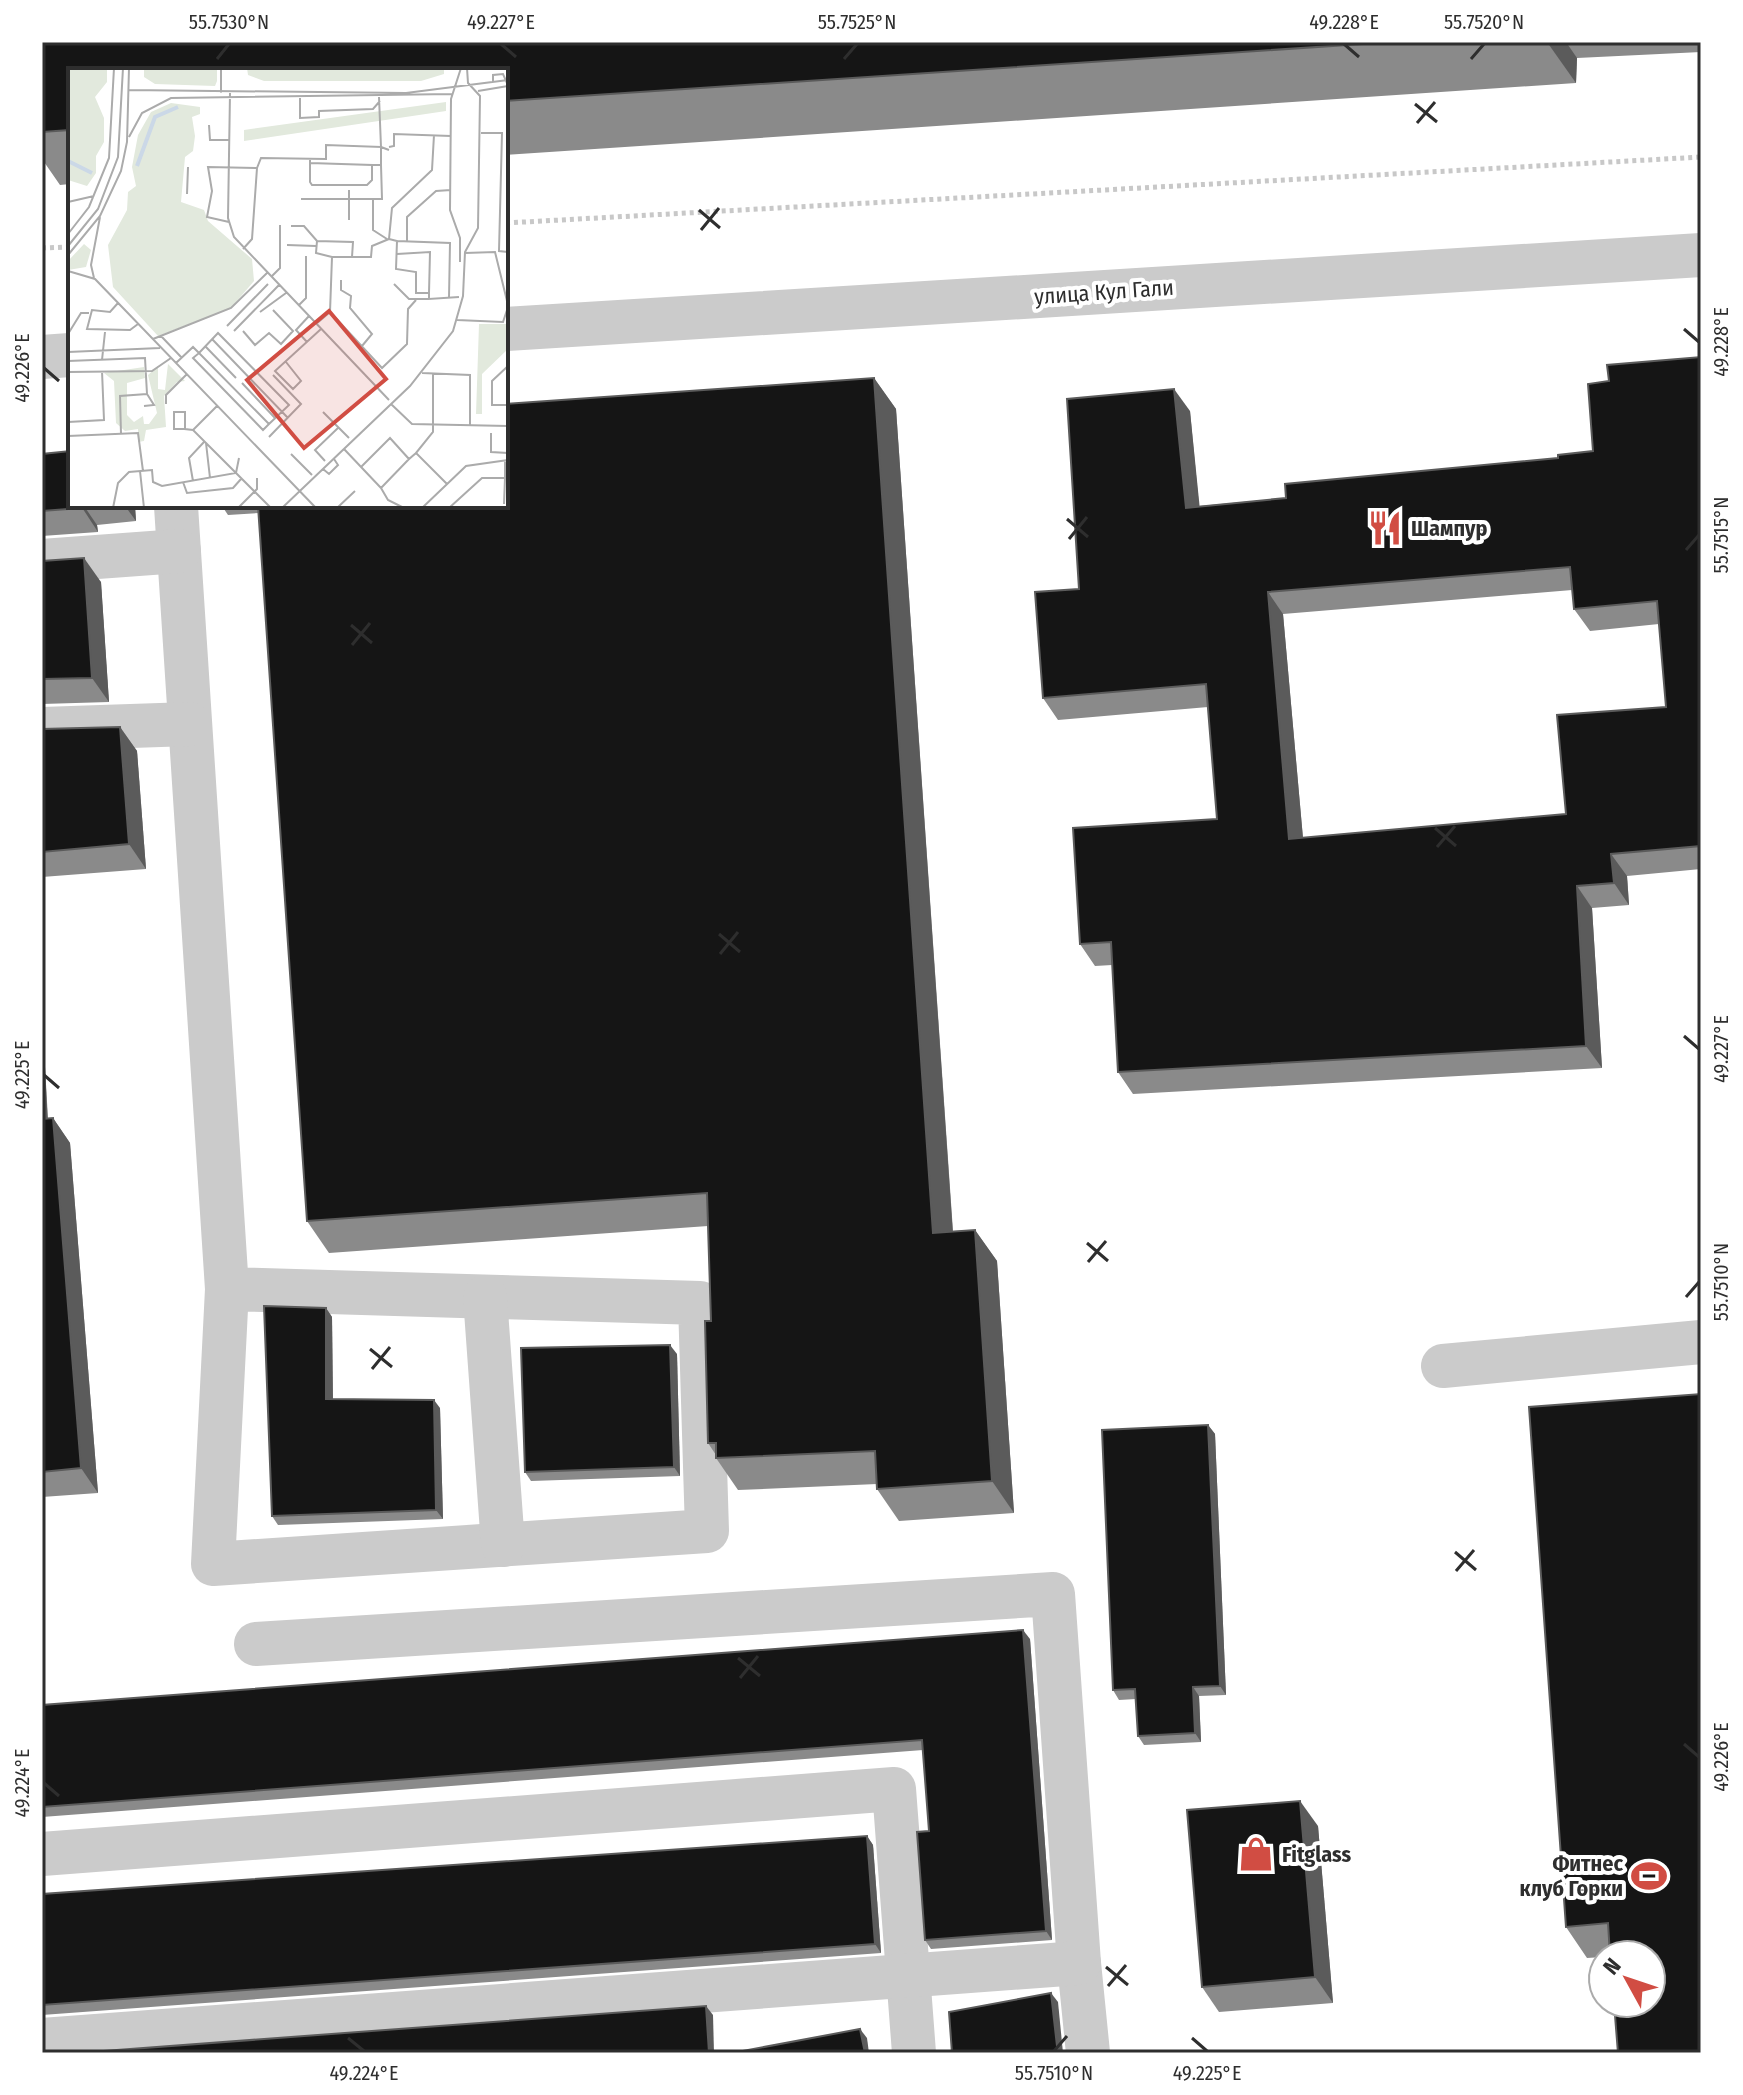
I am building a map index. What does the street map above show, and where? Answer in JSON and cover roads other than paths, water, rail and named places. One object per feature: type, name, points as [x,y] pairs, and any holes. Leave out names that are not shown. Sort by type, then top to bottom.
[{"type":"street","name":"улица Кул Гали","points":[[508,329],[1701,255]]},
{"type":"street","points":[[42,357],[68,355]]},
{"type":"street","points":[[176,508],[227,1289],[213,1564],[707,1531],[700,1303],[227,1289]]},
{"type":"street","points":[[42,561],[179,551]]},
{"type":"street","points":[[42,729],[190,724]]},
{"type":"street","points":[[485,1297],[503,1545]]},
{"type":"street","points":[[1443,1366],[1701,1342]]},
{"type":"street","points":[[256,1644],[1053,1594],[1088,2053]]},
{"type":"street","points":[[42,1854],[894,1789],[914,2053]]},
{"type":"street","points":[[42,2040],[1079,1963]]},
{"type":"place","name":"Шампур","points":[[1385,528]]},
{"type":"place","name":"Fitglass","points":[[1256,1854]]},
{"type":"place","name":"Фитнес клуб Горки","points":[[1649,1876]]}]
